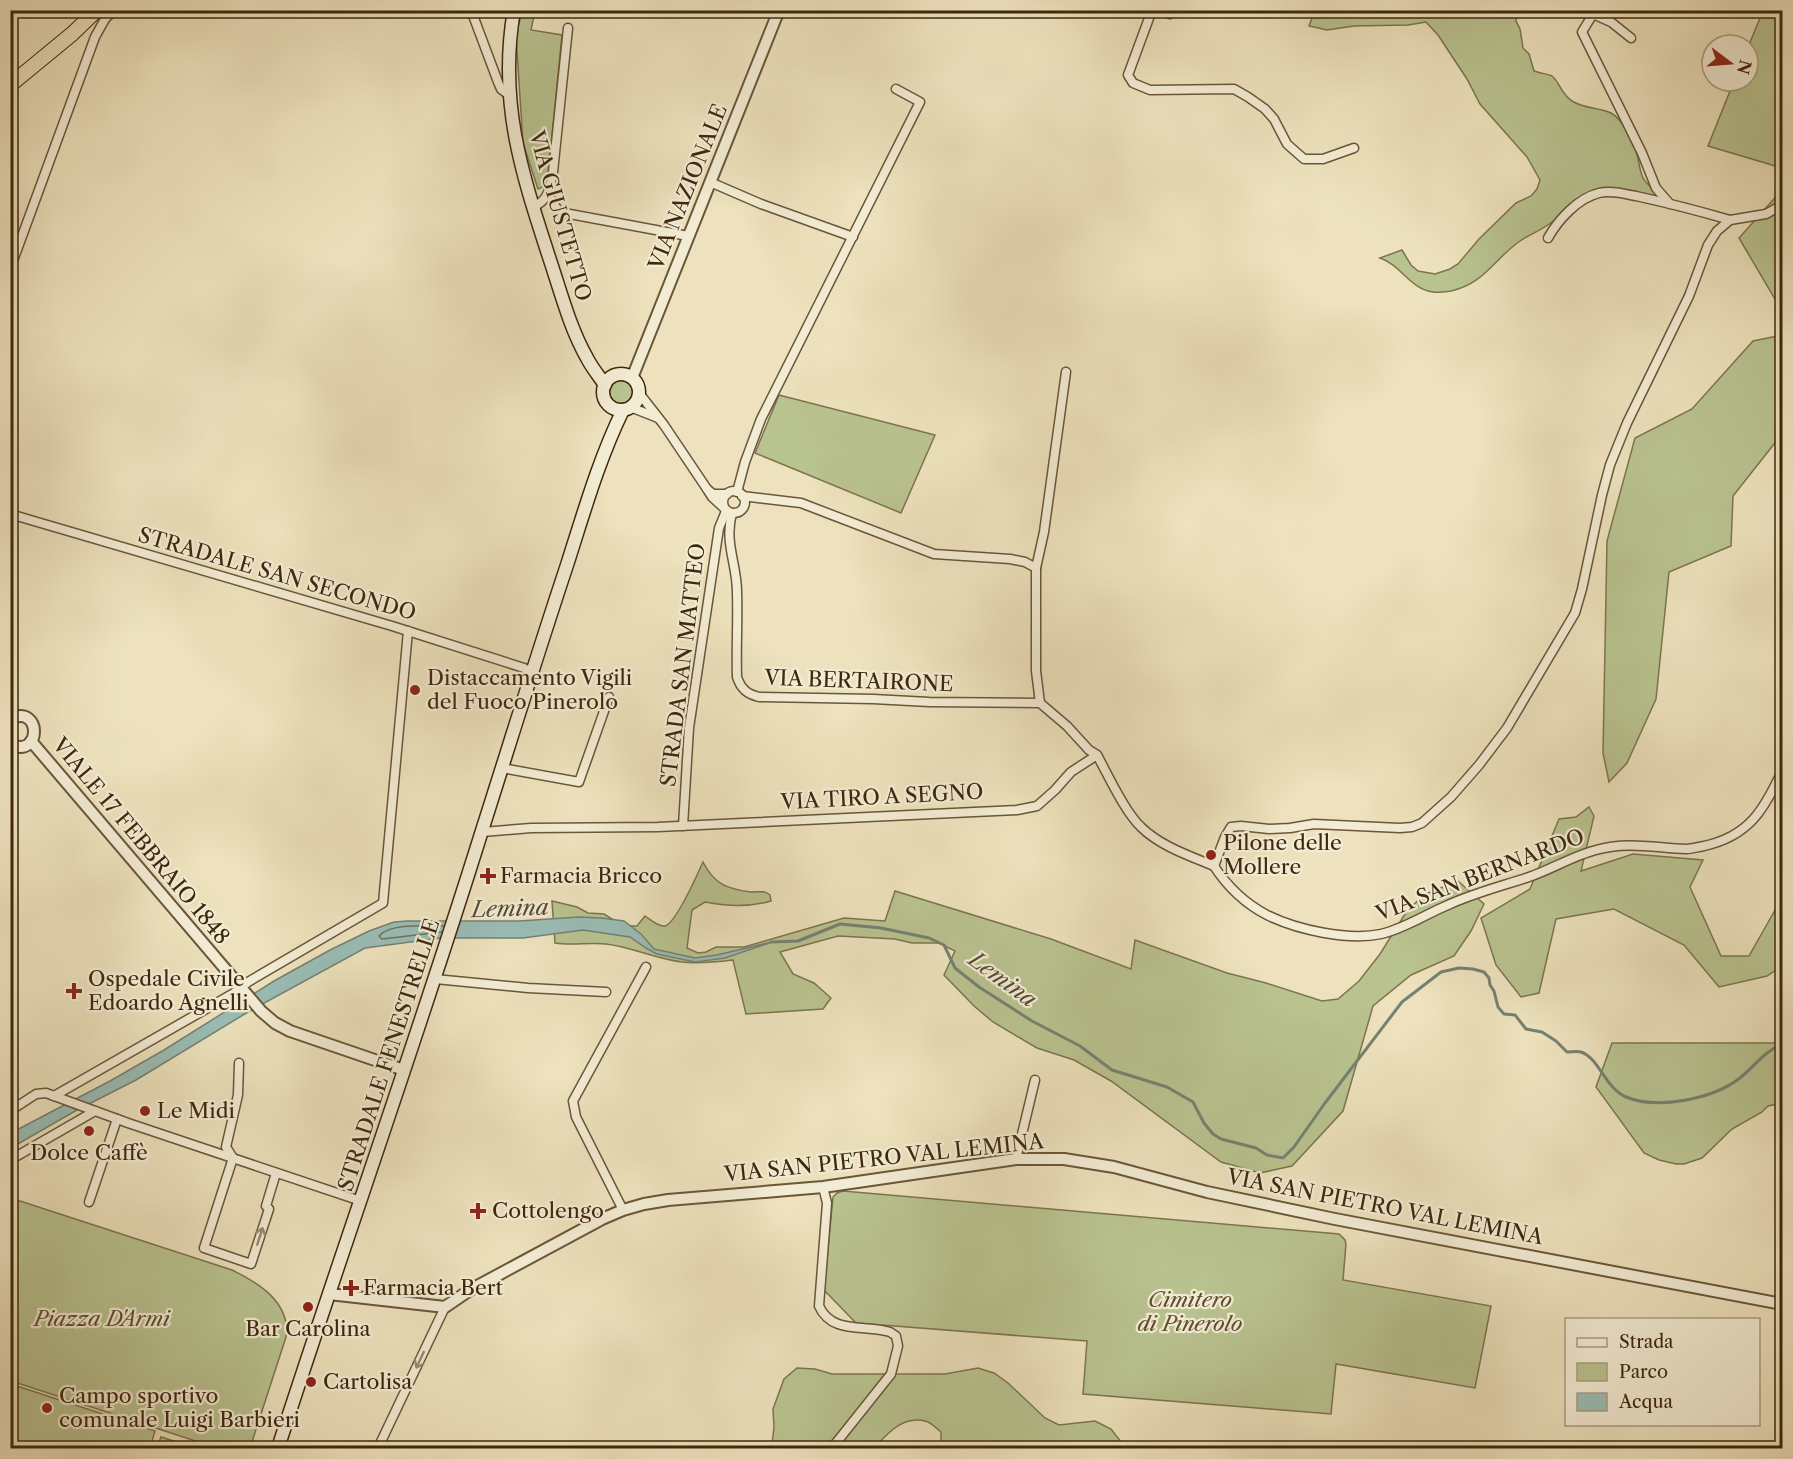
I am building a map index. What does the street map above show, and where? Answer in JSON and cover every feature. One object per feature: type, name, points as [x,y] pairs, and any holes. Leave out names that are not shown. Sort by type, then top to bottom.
[{"type":"highway","points":[[10,74],[84,10]]},
{"type":"highway","points":[[10,85],[72,34],[97,10]]},
{"type":"main road","name":"VIA GIUSTETTO","points":[[514,10],[509,37],[509,94],[521,168],[573,328],[587,358],[609,381]]},
{"type":"main road","points":[[532,672],[611,434],[627,408],[638,399],[638,387],[632,378],[624,374],[609,381],[604,395],[609,405],[611,434]]},
{"type":"main road","points":[[609,405],[618,410],[627,408]]},
{"type":"main road","name":"STRADALE FENESTRELLE","points":[[279,1449],[445,949],[532,672]]},
{"type":"street","points":[[10,269],[95,37],[105,19],[114,10]]},
{"type":"street","points":[[471,10],[501,89],[509,94]]},
{"type":"street","name":"VIA NAZIONALE","points":[[632,378],[779,10]]},
{"type":"street","points":[[1152,10],[1128,75],[1133,83],[1150,90],[1234,89],[1265,109],[1274,119],[1287,144],[1304,159],[1323,159],[1354,148]]},
{"type":"street","points":[[1158,10],[1170,14],[1175,10]]},
{"type":"street","points":[[1631,38],[1611,22],[1593,14],[1582,32],[1642,153],[1656,188],[1670,204]]},
{"type":"street","points":[[533,207],[541,204],[548,194],[553,172],[568,28]]},
{"type":"street","points":[[639,393],[659,418],[717,503],[727,510],[738,513],[744,507],[744,500],[740,494],[745,462],[761,419],[921,102],[896,88]]},
{"type":"street","points":[[710,182],[761,204],[853,237]]},
{"type":"street","points":[[1548,238],[1556,223],[1563,216],[1578,203],[1599,193],[1617,193],[1731,220],[1766,214],[1782,205]]},
{"type":"street","points":[[548,194],[559,212],[688,236]]},
{"type":"street","points":[[1066,372],[1044,532],[1036,568],[1036,671],[1040,703],[1097,755],[1140,826],[1160,841],[1214,866],[1231,827],[1269,829],[1314,824],[1412,827],[1422,824],[1451,797],[1479,765],[1507,728],[1575,613],[1602,495],[1614,454],[1689,296],[1708,245],[1717,231],[1731,220]]},
{"type":"street","points":[[627,408],[659,418]]},
{"type":"street","points":[[707,489],[714,494],[740,494],[801,502],[934,554],[1010,559],[1025,562],[1036,568]]},
{"type":"street","points":[[727,494],[723,500],[727,510]]},
{"type":"street","name":"VIA BERTAIRONE","points":[[727,510],[730,549],[737,590],[736,677],[746,692],[759,698],[1040,703]]},
{"type":"street","name":"STRADA SAN MATTEO","points":[[683,826],[689,728],[719,528],[727,510]]},
{"type":"street","name":"STRADALE SAN SECONDO","points":[[10,514],[408,631],[532,672]]},
{"type":"street","points":[[54,1096],[234,993],[242,991],[383,903],[408,631]]},
{"type":"street","points":[[502,768],[579,782],[609,697]]},
{"type":"street","name":"VIALE 17 FEBBRAIO 1848","points":[[10,744],[18,747],[31,741],[35,728],[30,719],[21,716],[11,718]]},
{"type":"street","name":"VIALE 17 FEBBRAIO 1848","points":[[31,741],[261,1011],[275,1023],[290,1031],[404,1070]]},
{"type":"street","name":"VIA TIRO A SEGNO","points":[[482,832],[531,828],[683,826],[1017,810],[1037,806],[1071,772],[1097,755]]},
{"type":"street","name":"VIA SAN BERNARDO","points":[[1214,866],[1233,890],[1267,915],[1332,935],[1358,937],[1383,934],[1469,896],[1530,876],[1597,849],[1645,845],[1689,849],[1731,838],[1763,809],[1782,771]]},
{"type":"street","points":[[623,1210],[576,1117],[573,1101],[646,967]]},
{"type":"street","points":[[435,979],[528,988],[606,992]]},
{"type":"street","points":[[233,1158],[226,1147],[238,1095],[239,1064]]},
{"type":"street","points":[[1016,1159],[1035,1080]]},
{"type":"street","points":[[10,1111],[36,1094],[46,1093],[361,1201]]},
{"type":"street","points":[[10,1160],[95,1111]]},
{"type":"street","points":[[90,1202],[117,1119]]},
{"type":"street","points":[[233,1158],[204,1248],[251,1264],[269,1209],[266,1206],[276,1173]]},
{"type":"street","name":"VIA SAN PIETRO VAL LEMINA","points":[[445,1307],[528,1258],[602,1219],[644,1204],[823,1187],[1016,1159],[1064,1159],[1114,1167],[1207,1192],[1277,1207],[1782,1304]]},
{"type":"street","points":[[823,1187],[826,1203],[819,1306],[822,1313],[843,1327],[890,1332],[896,1336],[898,1346],[891,1374],[832,1449]]},
{"type":"street","points":[[329,1294],[445,1307],[378,1449]]},
{"type":"green space","points":[[522,10],[535,11],[531,30],[562,35],[547,185],[538,189],[523,143],[516,36]]},
{"type":"green space","points":[[1367,11],[1516,11],[1516,21],[1520,29],[1523,48],[1529,54],[1534,71],[1552,76],[1572,101],[1611,113],[1619,120],[1632,141],[1643,178],[1656,196],[1623,189],[1596,192],[1520,241],[1481,277],[1463,287],[1451,291],[1433,292],[1418,286],[1394,266],[1380,258],[1402,250],[1411,265],[1418,271],[1435,274],[1450,269],[1458,264],[1479,239],[1516,203],[1531,196],[1540,180],[1527,157],[1480,104],[1467,79],[1438,35],[1426,22],[1408,25],[1354,26],[1327,30],[1309,26],[1312,18],[1336,17]]},
{"type":"green space","points":[[1763,11],[1782,11],[1782,168],[1708,146],[1729,93],[1760,93],[1760,33],[1754,33]]},
{"type":"green space","points":[[1782,190],[1782,311],[1739,238]]},
{"type":"green space","points":[[1782,335],[1782,434],[1733,496],[1731,546],[1669,572],[1656,699],[1627,763],[1609,782],[1603,753],[1607,541],[1635,438],[1692,409],[1753,341]]},
{"type":"green space","points":[[621,380],[626,381],[632,387],[632,397],[626,403],[621,404],[616,403],[610,397],[609,392],[610,387],[616,381]]},
{"type":"green space","points":[[779,395],[935,435],[901,513],[755,453]]},
{"type":"green space","points":[[1589,807],[1594,816],[1581,871],[1633,854],[1703,860],[1690,887],[1721,956],[1749,956],[1779,903],[1782,902],[1782,966],[1767,976],[1719,987],[1684,945],[1614,909],[1556,919],[1539,993],[1521,997],[1496,965],[1481,918],[1530,889],[1559,819],[1576,817]]},
{"type":"green space","points":[[703,862],[712,876],[722,884],[742,891],[766,892],[770,895],[771,901],[738,905],[705,902],[692,910],[687,948],[698,953],[716,947],[744,947],[844,918],[885,921],[895,891],[1051,939],[1131,969],[1135,940],[1227,973],[1322,1001],[1338,999],[1359,981],[1380,954],[1405,914],[1423,895],[1458,881],[1484,904],[1471,931],[1454,956],[1411,975],[1373,1006],[1343,1111],[1292,1166],[1260,1173],[1221,1162],[1111,1081],[1074,1060],[1037,1048],[993,1022],[944,975],[955,951],[939,943],[912,943],[895,939],[838,936],[780,952],[793,974],[814,983],[831,998],[823,1009],[746,1014],[733,960],[682,962],[606,944],[555,943],[552,901],[577,907],[588,913],[604,914],[623,926],[637,926],[645,916],[665,926],[670,923],[681,907]]},
{"type":"green space","points":[[1612,1043],[1782,1043],[1782,1103],[1768,1106],[1762,1112],[1732,1129],[1702,1158],[1684,1164],[1659,1160],[1644,1153],[1596,1087]]},
{"type":"green space","name":"Cimitero di Pinerolo","points":[[843,1191],[1339,1234],[1346,1244],[1343,1280],[1491,1306],[1475,1388],[1336,1364],[1331,1414],[1083,1394],[1087,1341],[856,1323],[824,1290],[833,1197]]},
{"type":"green space","name":"Piazza D'Armi","points":[[11,1201],[20,1201],[232,1270],[253,1281],[271,1296],[283,1314],[286,1337],[250,1448],[217,1448],[11,1381]]},
{"type":"green space","points":[[797,1368],[815,1369],[832,1374],[945,1374],[978,1368],[994,1373],[1008,1383],[1045,1418],[1059,1425],[1095,1421],[1111,1429],[1126,1448],[941,1448],[941,1432],[925,1421],[917,1420],[896,1427],[874,1448],[774,1448],[772,1444],[773,1409],[784,1379]]},
{"type":"green space","name":"Campo sportivo comunale Luigi Barbieri","points":[[11,1384],[155,1431],[150,1448],[11,1448]]},
{"type":"green space","points":[[161,1437],[196,1448],[157,1448]]},
{"type":"water","points":[[579,917],[624,921],[641,934],[654,949],[695,958],[772,942],[725,958],[695,962],[657,954],[630,937],[583,930],[523,938],[441,938],[365,948],[248,1012],[136,1080],[77,1110],[11,1148],[11,1133],[110,1081],[274,981],[369,931],[394,922],[407,921],[519,921]]},
{"type":"waterway","name":"Lemina","points":[[771,942],[798,941],[840,924],[881,928],[929,938],[944,945],[955,968],[979,987],[1032,1021],[1080,1046],[1112,1070],[1167,1087],[1193,1102],[1204,1123],[1213,1134],[1221,1139],[1256,1148],[1267,1155],[1283,1158],[1294,1147],[1402,1002],[1441,972],[1459,968],[1484,972],[1489,978],[1498,1007],[1504,1014],[1515,1015],[1526,1029],[1542,1032],[1567,1052],[1587,1055],[1619,1093],[1639,1101],[1669,1102],[1701,1097],[1715,1092],[1740,1078],[1765,1055],[1782,1045]]},
{"type":"place","name":"Distaccamento Vigili del Fuoco Pinerolo","points":[[415,690]]},
{"type":"place","name":"Pilone delle Mollere","points":[[1211,855]]},
{"type":"place","name":"Farmacia Bricco","points":[[488,876]]},
{"type":"place","name":"Ospedale Civile Edoardo Agnelli","points":[[74,991]]},
{"type":"place","name":"Le Midi","points":[[145,1111]]},
{"type":"place","name":"Dolce Caffè","points":[[89,1131]]},
{"type":"place","name":"Cottolengo","points":[[478,1211]]},
{"type":"place","name":"Farmacia Bert","points":[[351,1288]]},
{"type":"place","name":"Bar Carolina","points":[[308,1307]]},
{"type":"place","name":"Cartolisa","points":[[311,1382]]},
{"type":"place","name":"Campo sportivo comunale Luigi Barbieri","points":[[47,1408]]}]
